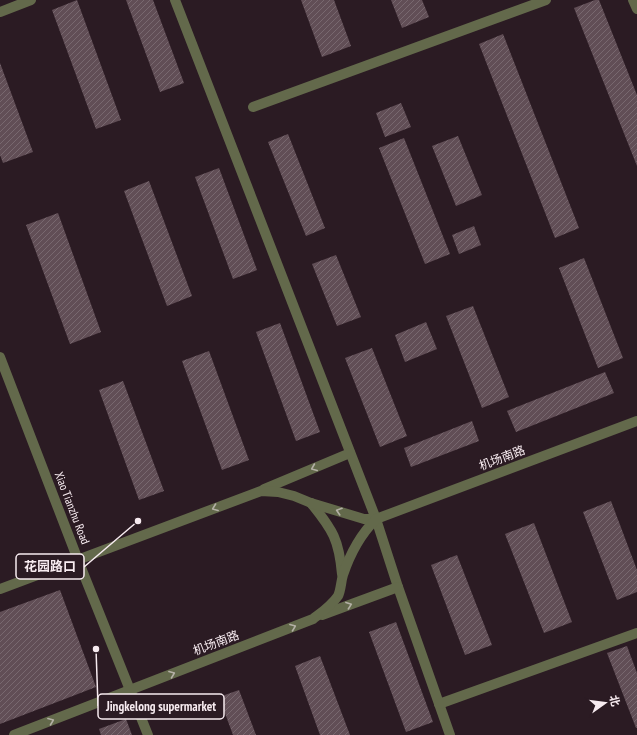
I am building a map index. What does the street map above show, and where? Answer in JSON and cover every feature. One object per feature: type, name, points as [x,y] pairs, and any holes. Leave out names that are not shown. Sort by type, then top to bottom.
[{"type":"street","points":[[0,12],[31,0]]},
{"type":"street","points":[[175,0],[376,520],[450,735]]},
{"type":"street","points":[[253,107],[546,0]]},
{"type":"street","points":[[633,0],[637,9]]},
{"type":"street","name":"Xiao Tianzhu Road","points":[[0,357],[78,560],[148,735]]},
{"type":"street","name":"机场南路","points":[[14,735],[313,619],[326,609],[339,594],[342,576],[354,548],[363,534],[376,520],[637,421]]},
{"type":"street","points":[[0,589],[261,491],[350,452]]},
{"type":"street","points":[[261,491],[278,492],[294,496],[311,503],[364,519],[376,520]]},
{"type":"street","points":[[311,503],[333,532],[338,548],[342,576]]},
{"type":"street","points":[[313,619],[398,587]]},
{"type":"street","points":[[439,704],[637,633]]},
{"type":"building","points":[[77,0],[121,120],[96,129],[52,10]]},
{"type":"building","points":[[126,0],[153,0],[184,83],[160,92]]},
{"type":"building","points":[[301,0],[334,0],[351,46],[322,57]]},
{"type":"building","points":[[391,0],[422,0],[429,17],[402,28]]},
{"type":"building","points":[[595,0],[599,0],[637,95],[637,166],[574,8]]},
{"type":"building","points":[[503,34],[579,228],[555,238],[479,44]]},
{"type":"building","points":[[0,63],[33,152],[3,163],[0,155]]},
{"type":"building","points":[[401,103],[411,127],[385,137],[376,113]]},
{"type":"building","points":[[288,134],[325,228],[306,236],[268,142]]},
{"type":"building","points":[[458,136],[482,195],[456,206],[432,146]]},
{"type":"building","points":[[404,138],[450,254],[425,264],[379,148]]},
{"type":"building","points":[[219,168],[257,270],[233,279],[195,177]]},
{"type":"building","points":[[149,181],[192,296],[167,306],[124,191]]},
{"type":"building","points":[[58,213],[101,332],[70,344],[26,225]]},
{"type":"building","points":[[474,226],[481,245],[459,254],[452,235]]},
{"type":"building","points":[[336,255],[361,317],[337,326],[312,264]]},
{"type":"building","points":[[584,258],[623,358],[598,368],[559,268]]},
{"type":"building","points":[[473,306],[509,397],[482,408],[446,316]]},
{"type":"building","points":[[426,322],[437,349],[405,362],[395,335]]},
{"type":"building","points":[[280,323],[320,432],[296,441],[256,332]]},
{"type":"building","points":[[372,348],[407,436],[380,447],[345,358]]},
{"type":"building","points":[[209,351],[249,460],[222,470],[182,361]]},
{"type":"building","points":[[605,372],[614,393],[516,432],[507,411]]},
{"type":"building","points":[[123,381],[164,491],[139,500],[99,390]]},
{"type":"building","points":[[472,421],[479,441],[411,467],[404,448]]},
{"type":"building","points":[[611,501],[637,570],[637,592],[617,600],[583,512]]},
{"type":"building","points":[[534,523],[572,622],[544,633],[505,534]]},
{"type":"building","points":[[457,555],[492,645],[465,655],[431,565]]},
{"type":"building","points":[[60,590],[96,687],[0,724],[0,612]]},
{"type":"building","points":[[396,622],[433,722],[406,732],[369,632]]},
{"type":"building","points":[[627,646],[637,673],[637,728],[607,653]]},
{"type":"building","points":[[320,656],[350,735],[320,735],[295,666]]},
{"type":"building","points":[[239,690],[256,735],[233,735],[219,697]]},
{"type":"building","points":[[126,719],[132,735],[101,735],[99,729]]},
{"type":"place","name":"花园路口","points":[[138,521]]},
{"type":"place","name":"Jingkelong supermarket","points":[[96,649]]}]
